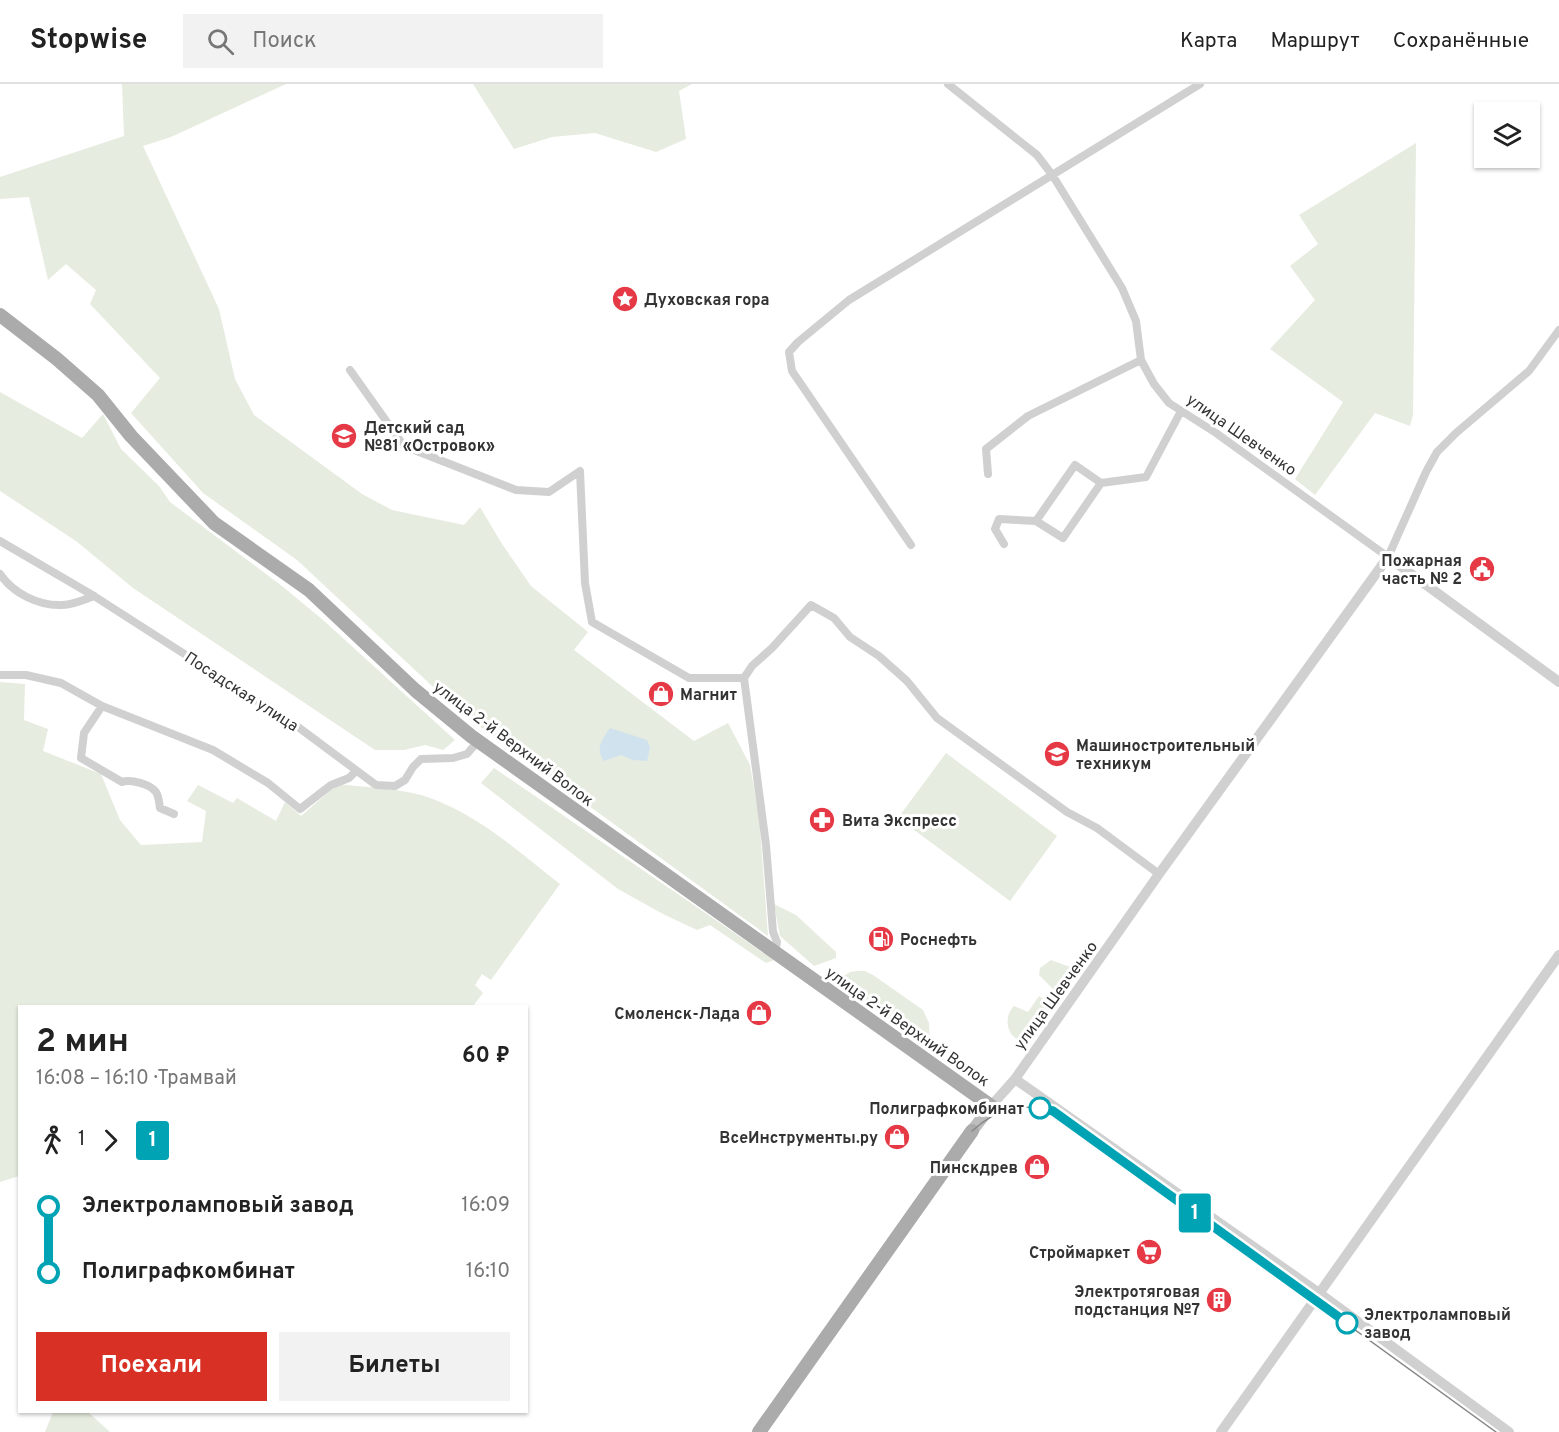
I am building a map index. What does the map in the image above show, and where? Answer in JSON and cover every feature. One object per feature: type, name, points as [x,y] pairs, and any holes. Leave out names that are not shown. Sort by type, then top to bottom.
[{"type":"main road","name":"улица 2-й Верхний Волок","points":[[0,315],[57,359],[98,396],[132,436],[214,523],[309,590],[415,690],[478,741],[992,1106]]},
{"type":"main road","name":"улица Шевченко","points":[[972,1131],[992,1106]]},
{"type":"main road","points":[[759,1432],[972,1131]]},
{"type":"street","points":[[948,84],[1037,155],[1053,176],[1122,288],[1136,321],[1141,360],[1028,416],[986,449],[988,474]]},
{"type":"street","points":[[911,545],[792,371],[789,352],[849,300],[1200,84]]},
{"type":"street","name":"улица Шевченко","points":[[992,1106],[1015,1079],[1159,874],[1388,557],[1437,452],[1529,371],[1559,330]]},
{"type":"street","name":"улица Шевченко","points":[[1141,360],[1154,384],[1169,403],[1216,433],[1388,557]]},
{"type":"street","points":[[350,370],[404,446],[516,490],[549,492],[580,471],[585,583],[592,622],[689,678],[744,678]]},
{"type":"street","points":[[1036,521],[1075,465],[1101,483],[1146,477],[1181,411]]},
{"type":"street","points":[[1004,544],[995,529],[999,519],[1036,521],[1063,538],[1101,483]]},
{"type":"street","name":"Посадская улица","points":[[0,541],[94,596],[298,727],[376,785],[395,786],[405,780],[421,759],[453,758],[467,754],[478,741]]},
{"type":"street","points":[[1388,557],[1559,682]]},
{"type":"street","points":[[0,574],[7,585],[25,597],[45,603],[62,605],[94,596]]},
{"type":"street","points":[[775,952],[777,942],[772,932],[765,833],[744,678],[748,670],[811,605],[834,618],[850,637],[879,656],[907,681],[938,718],[1067,812],[1097,828],[1159,874]]},
{"type":"street","points":[[0,675],[26,675],[61,683],[102,706],[213,750],[268,783],[300,809],[331,785],[349,778],[356,771]]},
{"type":"street","points":[[102,706],[84,733],[81,758],[122,782],[129,780],[152,788],[158,794],[160,807],[174,814]]},
{"type":"street","points":[[1221,1432],[1559,955]]},
{"type":"street","points":[[1015,1079],[1319,1293],[1509,1432]]},
{"type":"shaded area","points":[[122,84],[286,84],[171,137],[143,146],[219,309],[235,379],[254,415],[362,494],[392,510],[464,525],[480,507],[531,586],[588,632],[574,650],[694,741],[728,723],[750,765],[759,815],[768,936],[461,713],[297,560],[203,493],[131,413],[160,378],[90,304],[96,290],[66,264],[48,280],[29,197],[0,199],[0,177],[124,136]]},
{"type":"shaded area","points":[[473,84],[692,84],[679,91],[686,139],[656,152],[595,133],[552,137],[514,149]]},
{"type":"shaded area","points":[[1416,143],[1413,415],[1410,426],[1375,413],[1315,495],[1295,479],[1343,402],[1270,349],[1315,300],[1290,266],[1318,244],[1299,215]]},
{"type":"shaded area","points":[[0,392],[82,438],[103,414],[121,449],[159,486],[170,502],[282,586],[323,620],[455,740],[443,750],[425,745],[404,750],[375,750],[133,588],[76,541],[0,491]]},
{"type":"shaded area","points":[[0,682],[25,684],[24,720],[48,729],[43,751],[101,774],[120,820],[141,845],[202,842],[206,811],[187,801],[198,785],[233,803],[237,798],[276,821],[285,802],[301,816],[338,784],[422,795],[451,807],[500,837],[560,884],[491,980],[482,974],[475,985],[483,993],[474,1005],[18,1005],[18,1176],[0,1182]]},
{"type":"shaded area","points":[[946,753],[1057,836],[1010,901],[898,818]]},
{"type":"shaded area","points":[[494,768],[774,960],[766,963],[710,925],[697,930],[618,889],[481,783]]},
{"type":"shaded area","points":[[774,904],[796,915],[836,952],[836,958],[814,966],[780,936]]},
{"type":"shaded area","points":[[1051,960],[1070,967],[1074,974],[1029,1040],[1016,1038],[1011,1034],[1008,1026],[1011,1009],[1014,1006],[1028,1012],[1039,996],[1048,1002],[1055,991],[1039,975],[1040,968]]},
{"type":"shaded area","points":[[865,971],[873,975],[923,1010],[929,1023],[930,1046],[836,981],[850,972]]},
{"type":"shaded area","points":[[53,1413],[89,1413],[110,1432],[45,1432]]},
{"type":"water","points":[[610,728],[647,740],[650,748],[647,761],[633,760],[621,755],[604,761],[600,748]]},
{"type":"tram line","points":[[972,1131],[991,1117],[1010,1109],[1029,1107],[1053,1111],[1496,1432]]},
{"type":"tram line","name":"1","points":[[1040,1108],[1053,1111],[1347,1323]]},
{"type":"place","name":"Духовская гора","points":[[625,299]]},
{"type":"place","name":"Детский сад №81 «Островок»","points":[[344,436]]},
{"type":"place","name":"Пожарная часть № 2","points":[[1482,569]]},
{"type":"place","name":"Магнит","points":[[661,694]]},
{"type":"place","name":"Машиностроительный техникум","points":[[1057,754]]},
{"type":"place","name":"Вита Экспресс","points":[[822,820]]},
{"type":"place","name":"Роснефть","points":[[881,939]]},
{"type":"place","name":"Смоленск-Лада","points":[[759,1013]]},
{"type":"place","name":"Полиграфкомбинат","points":[[1040,1108]]},
{"type":"place","name":"ВсеИнструменты.ру","points":[[897,1137]]},
{"type":"place","name":"Пинскдрев","points":[[1037,1167]]},
{"type":"place","name":"Строймаркет","points":[[1149,1252]]},
{"type":"place","name":"Электротяговая подстанция №7","points":[[1219,1300]]},
{"type":"place","name":"Электроламповый завод","points":[[1347,1323]]}]
